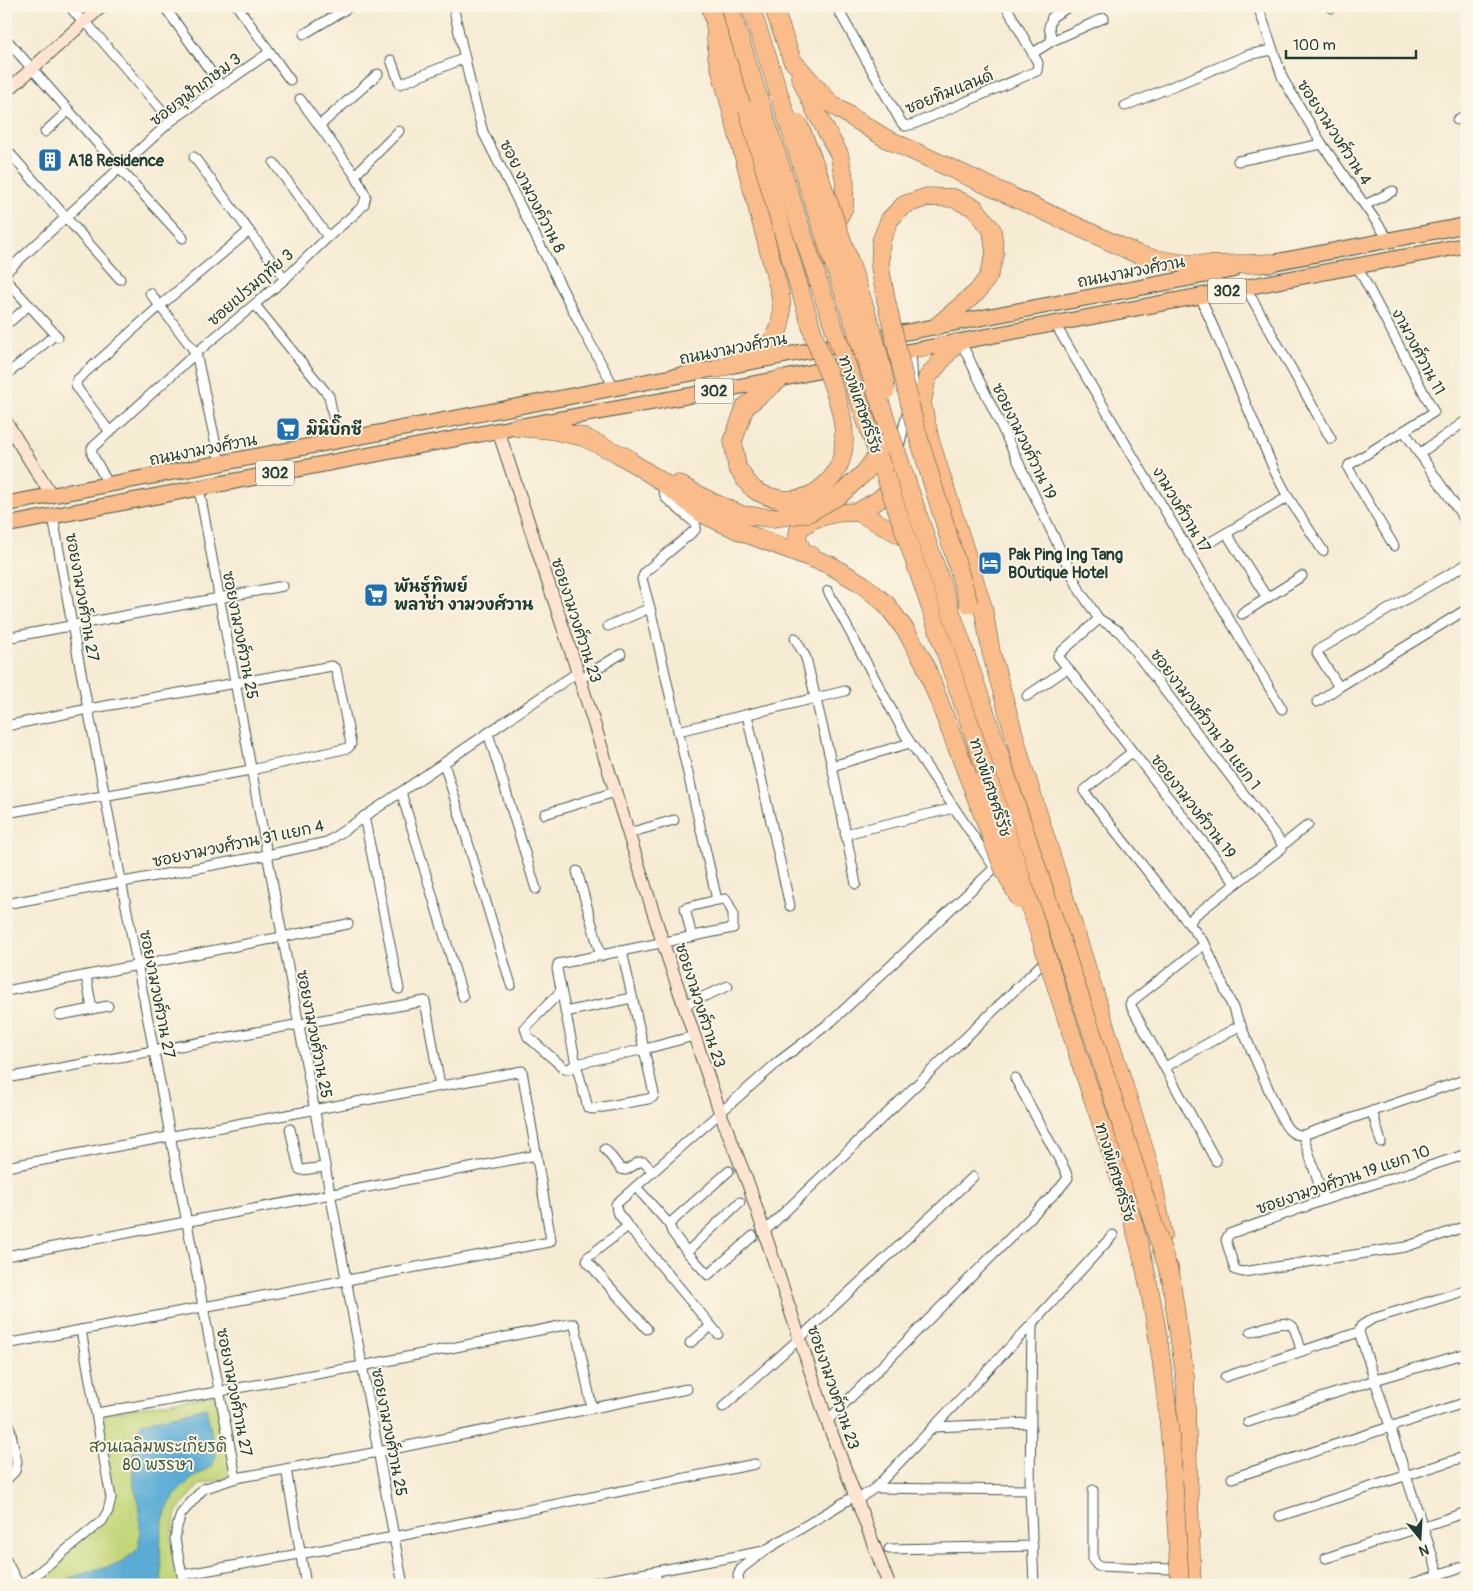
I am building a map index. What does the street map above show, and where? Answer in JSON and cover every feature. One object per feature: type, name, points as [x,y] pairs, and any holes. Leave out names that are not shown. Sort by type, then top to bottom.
[{"type":"highway","name":"ทางพิเศษศรีรัช","points":[[729,6],[856,391],[940,633],[1021,878],[1144,1263],[1158,1335],[1170,1430],[1180,1585]]},
{"type":"highway","name":"ทางพิเศษศรีรัช","points":[[750,6],[812,198],[1090,1027],[1172,1281],[1185,1376],[1192,1585]]},
{"type":"highway","points":[[773,6],[792,60],[817,114],[839,154],[846,182],[844,207],[814,267],[811,282],[826,325],[846,344]]},
{"type":"highway","points":[[712,14],[730,53],[815,339],[842,415],[844,442],[839,468],[827,485],[812,495],[789,500],[767,496],[750,487],[737,467],[734,441],[746,407],[780,380]]},
{"type":"highway","points":[[712,14],[717,56],[783,310],[781,325],[776,337],[767,346],[754,355],[718,369]]},
{"type":"highway","points":[[792,60],[831,104],[884,138],[1136,254],[1182,264],[1206,266],[1270,263]]},
{"type":"highway","points":[[516,427],[551,430],[583,437],[712,502],[742,515],[772,518],[808,513],[840,495],[865,472],[877,456],[884,437],[887,398],[883,371],[870,325],[826,192],[794,112],[769,62]]},
{"type":"highway","points":[[937,326],[977,292],[988,277],[995,254],[992,230],[975,208],[953,198],[927,197],[904,205],[890,219],[881,241],[880,267],[886,300],[914,422],[969,604],[990,650],[1022,763],[1151,1171],[1172,1281]]},
{"type":"highway","points":[[958,342],[927,378],[922,404],[930,440],[983,607],[991,667],[989,674],[971,688]]},
{"type":"highway","points":[[617,453],[660,481],[703,514],[742,532],[830,565]]},
{"type":"highway","points":[[900,479],[880,499],[858,512],[835,513],[813,518],[798,529],[797,539],[803,552],[862,584],[886,604],[906,631],[924,662],[1004,870],[1038,934]]},
{"type":"highway","points":[[858,512],[922,547]]},
{"type":"highway","points":[[971,688],[974,691],[977,686],[994,680],[1001,685]]},
{"type":"main road","name":"ถนนงามวงศ์วาน","points":[[6,504],[1467,224]]},
{"type":"main road","name":"302","points":[[6,525],[498,430],[780,380],[958,342],[1466,247]]},
{"type":"street","points":[[69,6],[171,121]]},
{"type":"street","points":[[6,92],[102,6]]},
{"type":"street","points":[[164,6],[221,86]]},
{"type":"street","points":[[237,6],[290,80]]},
{"type":"street","points":[[304,34],[351,6]]},
{"type":"street","name":"ซอย งามวงค์วาน 8","points":[[453,6],[483,132],[583,330],[615,388]]},
{"type":"street","name":"ซอยทิมแลนด์","points":[[836,6],[904,126],[914,124],[1037,71],[1038,63],[1033,53]]},
{"type":"street","points":[[1006,6],[1033,53],[1052,41],[1104,18]]},
{"type":"street","points":[[1052,41],[1049,27],[1052,17],[1070,6]]},
{"type":"street","name":"ซอยงามวงศ์วาน 4","points":[[1258,6],[1283,79],[1322,144],[1389,240]]},
{"type":"street","points":[[6,39],[183,238]]},
{"type":"street","points":[[1125,106],[1248,55],[1272,50]]},
{"type":"street","name":"ซอยจุฬาเกษม 3","points":[[8,267],[66,219],[171,121],[270,52]]},
{"type":"street","points":[[391,60],[400,84],[464,58]]},
{"type":"street","points":[[319,126],[378,74]]},
{"type":"street","name":"ซอยเปรมฤทัย 3","points":[[109,485],[91,450],[196,353],[285,279],[358,211],[365,201],[366,196],[355,175],[300,99]]},
{"type":"street","points":[[45,132],[69,110]]},
{"type":"street","points":[[1456,120],[1467,114]]},
{"type":"street","points":[[355,175],[399,131]]},
{"type":"street","points":[[1238,162],[1322,144]]},
{"type":"street","points":[[6,149],[120,280]]},
{"type":"street","points":[[194,157],[285,279]]},
{"type":"street","points":[[274,163],[328,237]]},
{"type":"street","points":[[1365,205],[1393,191]]},
{"type":"street","points":[[110,432],[76,385],[77,380],[161,305],[249,231]]},
{"type":"street","name":"งามวงศ์วาน 11","points":[[1357,266],[1434,412],[1349,465],[1348,468],[1394,546]]},
{"type":"street","points":[[6,280],[30,305],[54,338],[6,375]]},
{"type":"street","points":[[1246,288],[1330,439]]},
{"type":"street","points":[[150,292],[196,353],[220,463]]},
{"type":"street","points":[[1200,296],[1274,472],[1323,551]]},
{"type":"street","points":[[12,322],[30,305]]},
{"type":"street","points":[[255,305],[329,396],[338,440]]},
{"type":"street","name":"งามวงศ์วาน 17","points":[[1055,324],[1282,709]]},
{"type":"street","name":"ซอยงามวงศ์วาน 19","points":[[958,342],[1080,591],[1099,619],[1058,656],[1236,883],[1194,916],[1189,924]]},
{"type":"street","points":[[911,352],[913,388],[899,446],[900,479],[971,688],[1120,1161],[1151,1275],[1172,1585]]},
{"type":"street","points":[[1419,454],[1467,420]]},
{"type":"street","points":[[6,422],[52,496]]},
{"type":"street","name":"ซอยงามวงศ์วาน 23","points":[[498,430],[579,676],[663,943],[720,1112],[749,1186],[758,1234],[800,1338],[827,1421],[889,1585]]},
{"type":"street","points":[[1404,431],[1467,523]]},
{"type":"street","points":[[660,481],[666,498],[695,523],[696,526],[695,530],[643,575],[642,578],[717,900]]},
{"type":"street","name":"ซอยงามวงศ์วาน 25","points":[[199,488],[403,1585]]},
{"type":"street","points":[[1209,543],[1288,497]]},
{"type":"street","name":"ซอยงามวงศ์วาน 27","points":[[53,516],[104,795],[236,1478]]},
{"type":"street","points":[[1227,534],[1267,598]]},
{"type":"street","points":[[1339,687],[1319,658],[1318,650],[1467,564]]},
{"type":"street","points":[[1242,614],[1302,576]]},
{"type":"street","points":[[6,638],[283,586]]},
{"type":"street","points":[[828,591],[910,743],[994,867]]},
{"type":"street","points":[[608,626],[650,608]]},
{"type":"street","points":[[1317,702],[1467,608]]},
{"type":"street","name":"ซอยงามวงศ์วาน 19 แยก 1","points":[[1099,619],[1119,631],[1283,845]]},
{"type":"street","points":[[795,638],[806,658],[816,698],[856,884]]},
{"type":"street","name":"ซอยงามวงศ์วาน 31 แยก 4","points":[[6,904],[327,842],[488,733],[579,676],[621,654]]},
{"type":"street","points":[[6,726],[332,666],[336,669],[351,744],[348,748],[251,770],[6,813]]},
{"type":"street","points":[[1027,696],[1068,668]]},
{"type":"street","points":[[678,730],[845,691]]},
{"type":"street","points":[[748,715],[790,906]]},
{"type":"street","points":[[488,733],[536,890]]},
{"type":"street","points":[[832,766],[910,743]]},
{"type":"street","points":[[1132,752],[1084,790],[1205,944],[1278,1111],[1289,1130],[1296,1135],[1303,1135],[1467,1079]]},
{"type":"street","points":[[444,763],[511,985]]},
{"type":"street","points":[[401,792],[463,997]]},
{"type":"street","points":[[545,814],[615,792]]},
{"type":"street","points":[[845,834],[954,808]]},
{"type":"street","points":[[364,816],[399,989]]},
{"type":"street","points":[[629,833],[674,820]]},
{"type":"street","points":[[1236,883],[1282,848],[1283,845],[1308,825]]},
{"type":"street","points":[[718,1334],[617,1212],[616,1204],[778,1062],[832,1021],[994,867],[1020,845]]},
{"type":"street","points":[[577,872],[601,956]]},
{"type":"street","points":[[622,951],[654,1094],[653,1097],[592,1109],[588,1108],[576,1064],[560,992],[558,964],[601,956],[622,951],[692,937],[733,928],[733,913],[726,899],[685,908],[692,937]]},
{"type":"street","points":[[6,991],[348,924]]},
{"type":"street","points":[[1205,944],[1130,1004],[1216,1161]]},
{"type":"street","points":[[636,1187],[669,1224],[672,1232],[687,1252],[708,1275],[758,1234],[1053,952]]},
{"type":"street","points":[[86,976],[92,1009]]},
{"type":"street","points":[[684,1005],[728,986]]},
{"type":"street","points":[[560,992],[525,1028],[528,1037],[565,1069],[569,1070],[576,1064],[694,1036]]},
{"type":"street","points":[[565,1012],[632,998]]},
{"type":"street","points":[[6,1078],[425,1001],[440,1086]]},
{"type":"street","points":[[60,1015],[108,1006]]},
{"type":"street","points":[[1165,1067],[1241,1025]]},
{"type":"street","points":[[6,1167],[522,1072],[551,1241],[6,1344]]},
{"type":"street","points":[[827,1421],[1068,1178],[1015,1078]]},
{"type":"street","points":[[1372,1111],[1381,1142]]},
{"type":"street","points":[[290,1129],[299,1169],[324,1167]]},
{"type":"street","points":[[1303,1135],[1324,1200]]},
{"type":"street","points":[[605,1149],[621,1169],[626,1170],[639,1162],[644,1162],[653,1172]]},
{"type":"street","name":"ซอยงามวงศ์วาน 19 แยก 10","points":[[1467,1154],[1324,1200],[1229,1234],[1226,1240],[1235,1270],[1243,1272],[1405,1247],[1467,1226]]},
{"type":"street","points":[[6,1256],[186,1220],[537,1155]]},
{"type":"street","points":[[669,1224],[729,1171]]},
{"type":"street","points":[[723,1407],[800,1338],[972,1177]]},
{"type":"street","points":[[687,1252],[740,1202]]},
{"type":"street","points":[[628,1226],[588,1258],[587,1261],[647,1329]]},
{"type":"street","points":[[739,1585],[738,1575],[741,1569],[764,1551],[875,1488],[1032,1324],[1112,1235]]},
{"type":"street","points":[[1442,1585],[1359,1332],[1361,1326],[1372,1319],[1467,1290]]},
{"type":"street","points":[[1251,1332],[1282,1322],[1289,1324],[1294,1328],[1301,1350]]},
{"type":"street","points":[[97,1413],[362,1366],[570,1324],[574,1324],[592,1408]]},
{"type":"street","points":[[1032,1324],[1030,1490],[1034,1585]]},
{"type":"street","points":[[690,1343],[711,1326]]},
{"type":"street","points":[[23,1585],[102,1521],[108,1510],[111,1498],[81,1330]]},
{"type":"street","points":[[1225,1377],[1359,1332]]},
{"type":"street","points":[[1248,1422],[1375,1380],[1467,1353]]},
{"type":"street","name":"ซอยงามวงศ์วาน 27","points":[[184,1585],[175,1538],[181,1514],[203,1489],[236,1478],[378,1452],[687,1389]]},
{"type":"street","points":[[1232,1478],[1467,1402]]},
{"type":"street","points":[[6,1410],[17,1462],[15,1471],[6,1480]]},
{"type":"street","points":[[932,1427],[1031,1423]]},
{"type":"street","points":[[1280,1516],[1467,1456]]},
{"type":"street","points":[[182,1575],[394,1537],[755,1464]]},
{"type":"street","points":[[286,1469],[306,1585]]},
{"type":"street","points":[[875,1488],[1030,1490]]},
{"type":"street","points":[[1093,1490],[1093,1560],[1095,1564],[1098,1566],[1116,1567],[1171,1568]]},
{"type":"street","points":[[1326,1558],[1467,1512]]},
{"type":"street","points":[[889,1549],[1032,1546]]},
{"type":"street","points":[[582,1585],[764,1551]]},
{"type":"street","points":[[6,1560],[20,1585]]},
{"type":"street","points":[[1408,1585],[1467,1565]]},
{"type":"street","points":[[656,1572],[658,1585]]},
{"type":"green space","name":"สวนเฉลิมพระเกียรติ 80 พรรษา","points":[[222,1393],[237,1475],[199,1485],[176,1512],[171,1538],[180,1585],[28,1585],[111,1512],[99,1415]]},
{"type":"water","points":[[206,1407],[216,1456],[212,1466],[194,1477],[180,1489],[165,1515],[160,1547],[162,1585],[62,1585],[69,1578],[121,1563],[139,1548],[140,1520],[132,1465],[135,1434],[142,1423]]},
{"type":"place","name":"A18 Residence","points":[[50,160]]},
{"type":"place","name":"มินิบิ๊กซี","points":[[288,429]]},
{"type":"place","name":"Pak Ping Ing Tang BOutique Hotel","points":[[990,563]]},
{"type":"place","name":"พันธุ์ทิพย์ พลาซ่า งามวงศ์วาน","points":[[376,595]]}]
